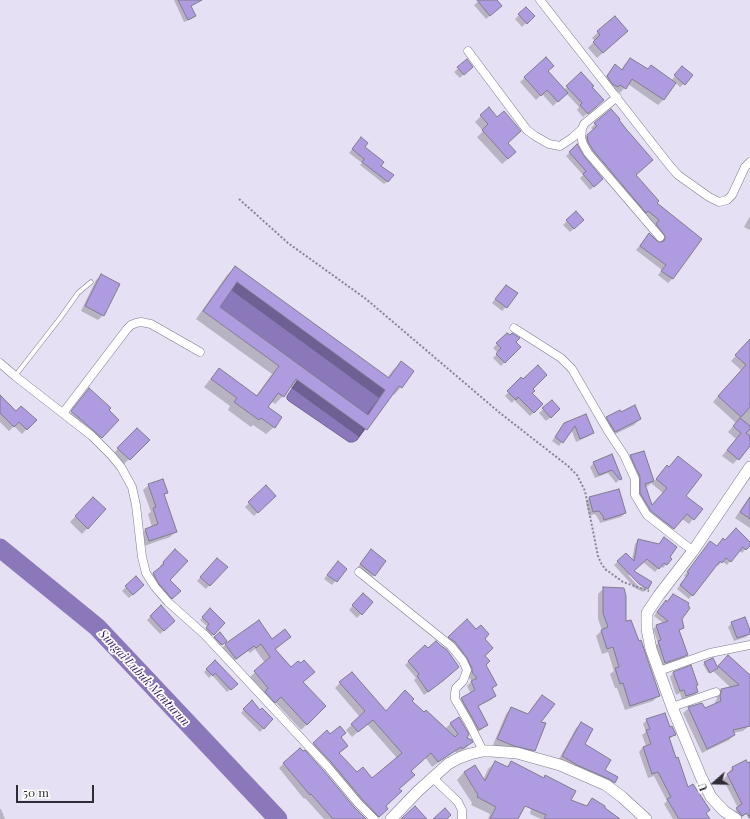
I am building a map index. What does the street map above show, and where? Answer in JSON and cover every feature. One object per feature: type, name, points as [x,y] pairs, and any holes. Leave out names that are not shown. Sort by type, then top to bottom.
[{"type":"street","points":[[540,0],[678,175],[709,197],[719,202],[727,200],[732,195],[750,162]]},
{"type":"street","points":[[468,51],[527,130],[535,136],[549,144],[560,146],[582,129]]},
{"type":"street","points":[[617,97],[584,124],[581,137],[583,144],[588,153],[660,237]]},
{"type":"street","points":[[62,413],[131,325],[141,322],[151,324],[200,352]]},
{"type":"street","points":[[514,328],[561,358],[572,369],[608,431],[624,455],[635,479],[635,495],[647,515],[694,551]]},
{"type":"street","points":[[0,363],[92,436],[111,455],[132,487],[136,506],[142,557],[146,573],[155,587],[168,602],[205,635],[328,766],[358,803],[374,819]]},
{"type":"street","points":[[736,819],[724,811],[711,797],[701,777],[672,707],[651,649],[647,629],[647,613],[659,595],[694,551],[750,467]]},
{"type":"street","points":[[359,572],[451,646],[463,661],[467,670],[463,681],[456,688],[455,699],[483,751]]},
{"type":"street","points":[[659,671],[710,653],[750,645]]},
{"type":"street","points":[[672,707],[716,692]]},
{"type":"street","points":[[391,819],[418,791],[448,764],[470,754],[483,751],[517,753],[566,768],[606,785],[622,797],[646,819]]},
{"type":"street","points":[[433,778],[458,802],[462,810],[462,819]]},
{"type":"lane","points":[[15,376],[61,318],[78,293],[91,282]]},
{"type":"path","points":[[239,199],[288,243],[366,299],[500,413],[568,466],[577,475],[585,491],[598,556],[601,564],[624,582],[659,595]]},
{"type":"shaded area","points":[[237,280],[386,386],[388,396],[357,440],[349,442],[289,401],[287,396],[299,378],[220,313],[217,304]]},
{"type":"building","points":[[178,0],[202,0],[191,6],[196,16],[188,20]]},
{"type":"building","points":[[477,0],[497,0],[502,6],[490,16]]},
{"type":"building","points":[[526,7],[535,16],[527,24],[518,14]]},
{"type":"building","points":[[615,16],[628,31],[603,53],[593,42],[600,35],[597,31]]},
{"type":"building","points":[[546,57],[554,66],[548,71],[568,93],[558,102],[547,90],[541,96],[524,77]]},
{"type":"building","points":[[630,58],[648,69],[651,65],[676,83],[664,100],[632,79],[626,89],[620,85],[618,87],[612,84],[607,76],[615,64],[622,70]]},
{"type":"building","points":[[467,59],[473,67],[464,75],[457,67]]},
{"type":"building","points":[[682,66],[693,75],[685,85],[674,75]]},
{"type":"building","points":[[581,72],[604,100],[588,114],[580,105],[582,103],[566,86]]},
{"type":"building","points":[[489,107],[497,117],[504,111],[521,131],[508,143],[516,152],[508,159],[482,130],[488,124],[480,115]]},
{"type":"building","points":[[611,109],[653,160],[636,175],[659,201],[657,203],[702,239],[673,279],[661,271],[666,265],[640,246],[649,233],[658,242],[664,241],[665,236],[656,224],[659,220],[648,211],[646,213],[588,142],[587,135],[597,126],[594,123]]},
{"type":"building","points":[[361,137],[368,143],[365,147],[384,162],[381,166],[394,175],[388,182],[362,162],[364,159],[352,149]]},
{"type":"building","points":[[577,144],[584,156],[603,179],[594,187],[583,174],[586,171],[569,152]]},
{"type":"building","points":[[576,211],[584,220],[574,229],[566,220]]},
{"type":"building","points":[[235,266],[389,378],[401,361],[414,371],[402,388],[399,386],[367,430],[296,379],[284,397],[278,393],[268,407],[282,417],[275,428],[261,418],[259,420],[234,402],[237,398],[211,379],[219,368],[257,396],[279,366],[203,311]],"holes":[[[237,282],[385,390],[368,415],[220,307]]]},
{"type":"building","points":[[101,274],[120,284],[104,316],[85,306]]},
{"type":"building","points":[[506,285],[518,293],[507,308],[495,299]]},
{"type":"building","points":[[507,333],[510,335],[512,333],[520,338],[516,342],[521,347],[505,363],[496,354],[501,348],[496,343]]},
{"type":"building","points":[[750,339],[750,407],[741,417],[718,396],[746,365],[735,355]]},
{"type":"building","points":[[538,365],[547,375],[533,389],[535,391],[532,393],[543,404],[534,413],[518,397],[516,400],[507,391],[521,377],[523,379]]},
{"type":"building","points":[[89,388],[111,408],[109,410],[119,420],[102,438],[71,411]]},
{"type":"building","points":[[0,395],[16,411],[21,406],[37,420],[27,430],[19,422],[14,427],[0,413]]},
{"type":"building","points":[[552,400],[560,409],[551,418],[542,408]]},
{"type":"building","points":[[635,405],[641,419],[615,432],[606,417]]},
{"type":"building","points":[[586,414],[594,433],[580,439],[575,426],[563,443],[555,437],[564,423]]},
{"type":"building","points":[[740,418],[750,426],[750,429],[746,433],[750,436],[750,446],[739,460],[727,450],[741,433],[733,426]]},
{"type":"building","points":[[137,428],[150,440],[130,460],[117,448]]},
{"type":"building","points":[[644,451],[654,481],[645,484],[652,505],[667,488],[656,479],[667,465],[669,467],[678,456],[702,475],[686,496],[703,509],[694,520],[687,514],[674,529],[651,511],[640,493],[640,477],[630,455]]},
{"type":"building","points":[[612,454],[622,479],[620,480],[612,470],[599,475],[593,462]]},
{"type":"building","points":[[163,479],[168,493],[164,494],[177,532],[149,541],[145,529],[158,524],[153,508],[156,507],[148,484]]},
{"type":"building","points":[[266,485],[276,496],[258,513],[248,502]]},
{"type":"building","points":[[619,489],[626,513],[604,520],[599,511],[593,512],[589,497]]},
{"type":"building","points":[[93,497],[106,509],[88,529],[75,516]]},
{"type":"building","points":[[750,497],[750,519],[740,512]]},
{"type":"building","points":[[736,528],[750,542],[750,546],[746,550],[743,547],[731,562],[726,558],[722,563],[720,561],[693,596],[680,585],[689,573],[687,572],[710,541],[717,546],[723,538],[725,540]]},
{"type":"building","points":[[664,537],[677,547],[670,557],[672,559],[667,565],[664,563],[659,569],[647,559],[634,571],[652,582],[648,589],[639,584],[617,561],[626,553],[634,561],[638,539],[659,544]]},
{"type":"building","points":[[175,549],[188,561],[170,580],[181,591],[172,599],[159,584],[153,573],[164,564],[163,562]]},
{"type":"building","points":[[371,549],[386,561],[375,576],[360,564]]},
{"type":"building","points":[[217,558],[228,567],[210,586],[200,577]]},
{"type":"building","points":[[338,561],[347,569],[337,582],[327,575]]},
{"type":"building","points":[[136,576],[144,585],[133,595],[125,586]]},
{"type":"building","points":[[603,587],[624,588],[626,596],[626,621],[631,620],[639,641],[641,640],[660,696],[630,706],[623,683],[620,684],[615,668],[619,667],[613,647],[607,649],[601,630],[608,627],[603,613]]},
{"type":"building","points":[[363,593],[373,602],[362,615],[352,605]]},
{"type":"building","points":[[673,594],[689,603],[688,605],[690,608],[682,619],[684,628],[679,630],[688,655],[665,663],[658,641],[661,640],[656,625],[668,621],[657,612],[666,600],[667,602]]},
{"type":"building","points":[[161,605],[175,621],[164,631],[150,616]]},
{"type":"building","points":[[210,608],[225,623],[214,635],[206,628],[209,624],[202,617]]},
{"type":"building","points":[[745,617],[750,634],[737,638],[731,622]]},
{"type":"building","points":[[467,619],[476,629],[481,625],[489,634],[485,639],[493,648],[485,656],[490,661],[486,665],[497,685],[492,688],[496,696],[478,706],[488,725],[479,730],[461,698],[475,690],[471,681],[477,678],[472,672],[472,668],[467,658],[455,642],[448,637]]},
{"type":"building","points":[[259,620],[272,639],[285,629],[291,637],[275,649],[291,667],[298,661],[301,663],[304,660],[315,672],[303,682],[326,706],[307,725],[281,697],[275,703],[265,692],[268,688],[254,671],[270,657],[261,644],[256,648],[254,646],[236,659],[225,644]]},
{"type":"building","points":[[220,632],[227,641],[222,645],[214,637]]},
{"type":"building","points":[[436,641],[447,650],[459,667],[428,692],[417,676],[419,674],[408,661],[425,645],[428,648]]},
{"type":"building","points":[[728,655],[750,675],[750,726],[733,730],[735,735],[707,749],[688,707],[702,703],[705,708],[721,701],[721,689],[739,685],[718,666]]},
{"type":"building","points":[[713,658],[718,668],[710,673],[704,662]]},
{"type":"building","points":[[215,660],[238,684],[231,690],[215,673],[213,676],[206,669]]},
{"type":"building","points":[[691,665],[698,685],[696,686],[698,692],[686,696],[684,690],[680,691],[673,672]]},
{"type":"building","points":[[352,672],[386,711],[405,690],[414,699],[412,701],[424,712],[426,710],[455,737],[458,734],[450,723],[459,717],[469,734],[467,738],[473,742],[462,749],[461,747],[438,762],[431,753],[411,771],[415,775],[399,789],[402,791],[386,806],[388,809],[379,817],[313,743],[327,730],[330,734],[340,726],[346,733],[341,737],[348,746],[339,753],[357,772],[363,767],[372,778],[402,753],[373,720],[358,732],[351,724],[365,711],[339,682]]},
{"type":"building","points":[[542,695],[555,704],[541,722],[546,723],[535,751],[514,746],[497,739],[511,707],[528,714]]},
{"type":"building","points":[[252,700],[260,710],[262,708],[273,719],[264,729],[243,709]]},
{"type":"building","points":[[665,713],[670,727],[672,726],[676,735],[669,737],[676,758],[678,757],[688,787],[693,784],[710,810],[706,813],[710,819],[679,819],[667,799],[671,797],[658,772],[652,774],[643,747],[651,744],[646,730],[650,729],[646,719]]},
{"type":"building","points":[[581,722],[593,729],[585,744],[611,760],[605,770],[618,777],[615,783],[577,765],[562,756]]},
{"type":"building","points":[[300,748],[303,751],[305,750],[366,819],[333,819],[311,794],[310,795],[283,763]]},
{"type":"building","points":[[746,760],[748,763],[750,762],[750,818],[747,813],[742,816],[736,808],[742,804],[727,774],[733,770],[732,767]]},
{"type":"building","points":[[495,761],[508,767],[511,761],[544,778],[545,775],[576,791],[571,800],[587,806],[592,798],[605,806],[605,808],[620,819],[544,819],[546,815],[525,806],[518,819],[490,819],[496,807],[477,797],[478,795],[464,772],[475,765],[485,781]]},
{"type":"building","points":[[415,806],[427,819],[401,819]]},
{"type":"building","points":[[445,808],[451,815],[447,819],[433,819]]},
{"type":"waterway","name":"Sungai Lubuk Menturun","points":[[0,548],[97,627],[278,819]]}]
